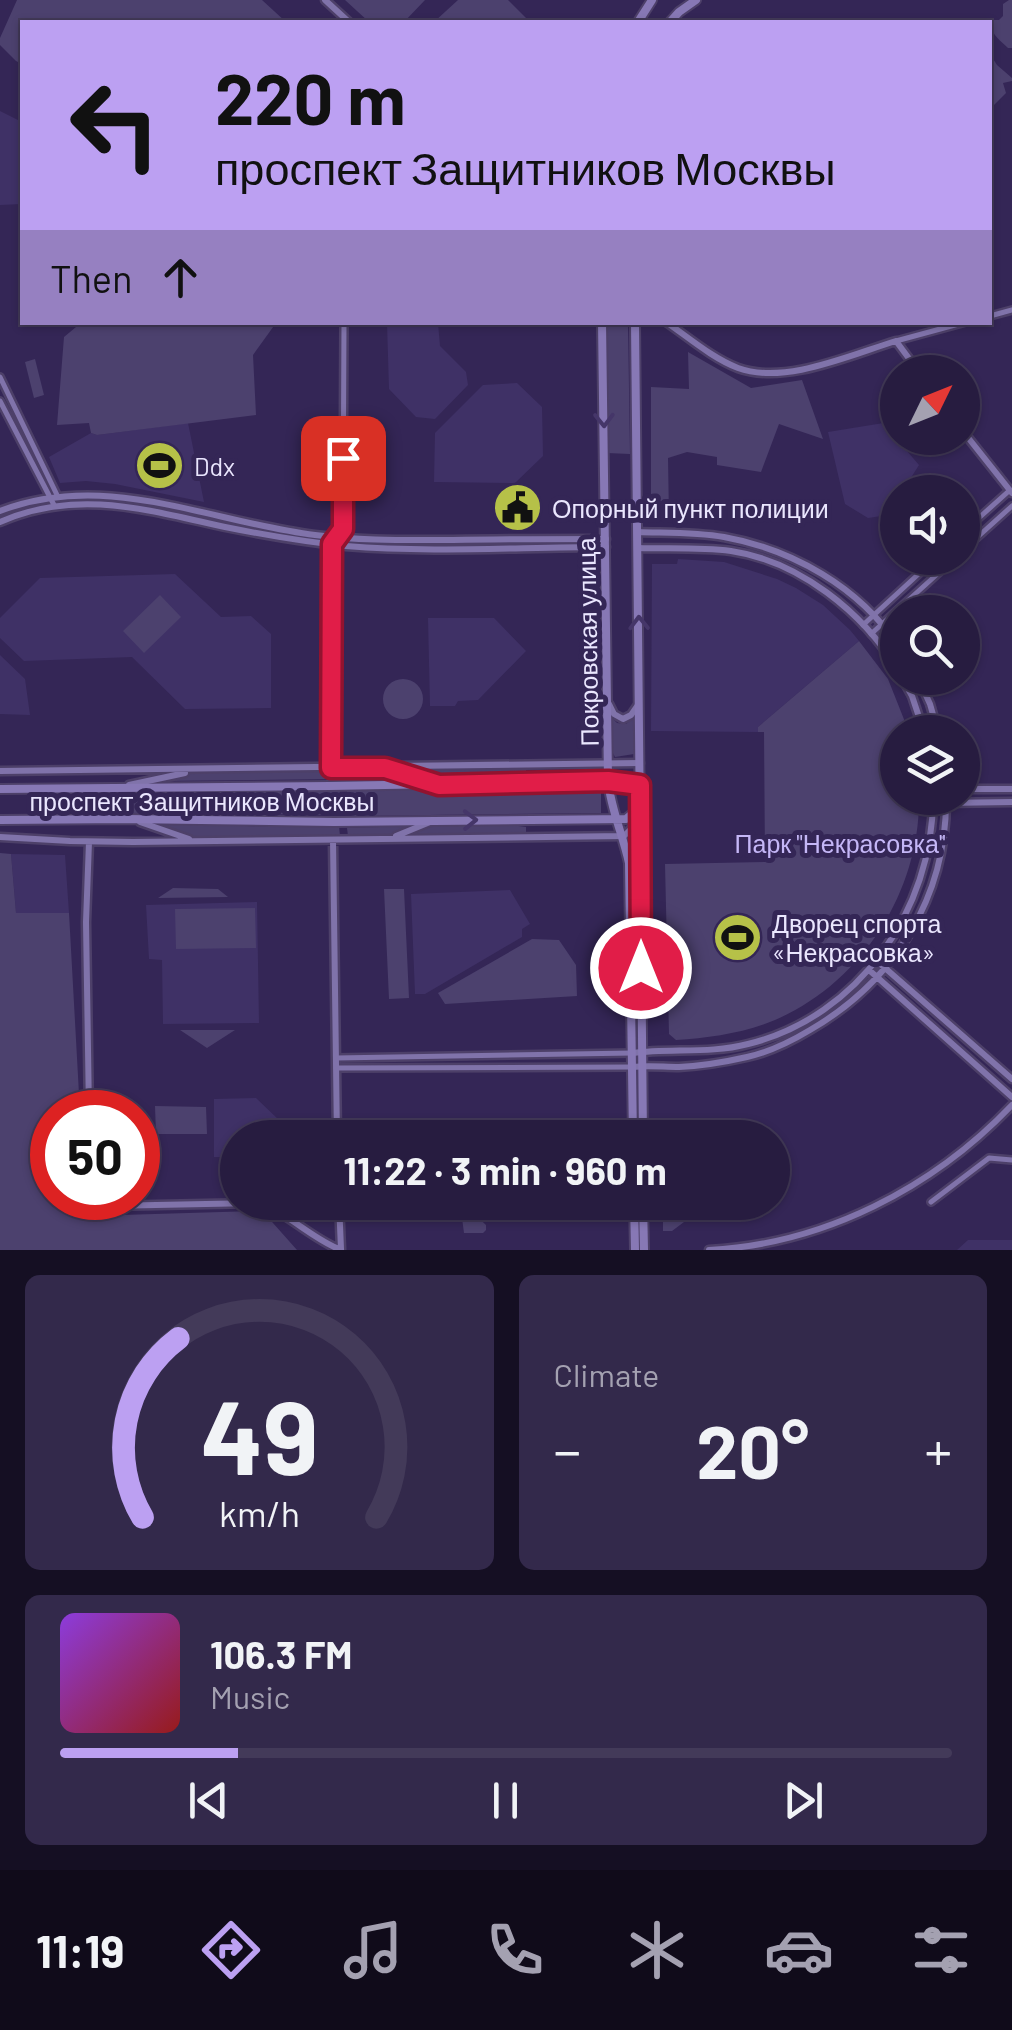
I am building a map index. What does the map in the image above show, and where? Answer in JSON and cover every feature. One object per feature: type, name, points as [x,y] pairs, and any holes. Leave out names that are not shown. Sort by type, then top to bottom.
[{"type":"main road","points":[[672,20],[696,0]]},
{"type":"main road","name":"Покровская улица","points":[[602,325],[608,781],[610,804],[624,836],[629,863],[637,1053]]},
{"type":"main road","name":"Покровская улица","points":[[635,1120],[640,785],[637,325]]},
{"type":"main road","name":"проспект Защитников Москвы","points":[[0,788],[608,781],[640,785]]},
{"type":"main road","name":"проспект Защитников Москвы","points":[[0,820],[334,822],[630,818],[639,808]]},
{"type":"main road","name":"Покровская улица","points":[[637,1066],[642,1120]]},
{"type":"main road","points":[[634,1220],[635,1250]]},
{"type":"main road","points":[[643,1220],[644,1250]]},
{"type":"street","points":[[325,0],[347,20]]},
{"type":"street","points":[[331,768],[332,544],[343,529],[344,325]]},
{"type":"street","points":[[670,325],[723,360],[760,372],[794,371],[956,325]]},
{"type":"street","points":[[896,342],[906,355]]},
{"type":"street","points":[[0,377],[56,501]]},
{"type":"street","points":[[1,403],[11,410],[12,402]]},
{"type":"street","points":[[1,403],[56,501]]},
{"type":"street","points":[[980,453],[1011,492],[980,518]]},
{"type":"street","points":[[0,511],[99,494],[276,529],[339,537],[606,543]]},
{"type":"street","points":[[0,522],[56,501],[118,505],[332,544],[424,548],[606,543]]},
{"type":"street","points":[[980,535],[1012,506]]},
{"type":"street","points":[[638,532],[723,537],[786,555],[835,583],[880,622]]},
{"type":"street","points":[[662,533],[656,541],[665,548]]},
{"type":"street","points":[[638,548],[709,548],[779,566],[836,599],[880,645]]},
{"type":"street","points":[[862,625],[917,575]]},
{"type":"street","points":[[914,595],[936,575]]},
{"type":"street","points":[[872,634],[880,626]]},
{"type":"street","points":[[608,698],[614,714],[624,719],[633,713],[640,698]]},
{"type":"street","points":[[0,771],[640,763]]},
{"type":"street","points":[[385,768],[439,785]]},
{"type":"street","points":[[114,788],[201,770]]},
{"type":"street","points":[[980,789],[1012,789]]},
{"type":"street","points":[[980,801],[1012,802]]},
{"type":"street","points":[[0,837],[88,842],[624,836],[634,826],[639,808]]},
{"type":"street","points":[[336,1058],[681,1052],[719,1049],[771,1037],[821,1010],[877,961],[900,927],[919,885],[933,815]]},
{"type":"street","points":[[336,1068],[679,1067],[749,1057],[783,1045],[832,1017],[886,969],[916,926],[927,901],[938,866],[946,815]]},
{"type":"street","points":[[128,818],[195,841]]},
{"type":"street","points":[[390,839],[434,820]]},
{"type":"street","points":[[333,840],[337,1120]]},
{"type":"street","points":[[88,842],[89,1090]]},
{"type":"street","points":[[877,961],[1012,1079]]},
{"type":"street","points":[[869,970],[1012,1096]]},
{"type":"street","points":[[679,1067],[675,1056],[681,1052]]},
{"type":"street","points":[[570,1054],[570,1066]]},
{"type":"street","points":[[709,1250],[751,1246],[856,1215],[938,1170],[973,1144],[1012,1105]]},
{"type":"street","points":[[931,1202],[989,1158],[1012,1160]]},
{"type":"street","points":[[160,1205],[257,1202],[274,1208],[341,1250]]},
{"type":"street","points":[[339,1220],[341,1250]]},
{"type":"street","points":[[322,1241],[336,1235],[339,1226]]},
{"type":"shaded area","points":[[0,111],[20,121],[20,204],[0,205]]},
{"type":"shaded area","points":[[387,325],[438,325],[440,346],[466,372],[468,385],[435,419],[416,417],[389,389]]},
{"type":"shaded area","points":[[517,383],[542,407],[543,456],[515,483],[434,482],[435,433],[483,385]]},
{"type":"shaded area","points":[[188,423],[204,502],[115,484],[60,483],[49,457],[91,433]]},
{"type":"shaded area","points":[[880,424],[880,455],[910,455],[919,465],[913,475],[880,475],[880,516],[868,518],[845,504],[828,432]]},
{"type":"shaded area","points":[[678,559],[724,562],[777,579],[823,605],[859,641],[758,727],[758,732],[651,731],[652,564],[677,564]]},
{"type":"shaded area","points":[[175,574],[221,617],[251,616],[271,634],[271,708],[185,709],[132,657],[24,661],[0,638],[0,618],[40,578]]},
{"type":"shaded area","points":[[428,618],[494,618],[526,651],[478,700],[458,701],[455,706],[430,706]]},
{"type":"shaded area","points":[[0,655],[25,679],[30,715],[0,714]]},
{"type":"shaded area","points":[[11,854],[65,855],[69,913],[16,913]]},
{"type":"shaded area","points":[[510,890],[530,924],[522,929],[522,937],[425,994],[415,994],[411,894]]},
{"type":"shaded area","points":[[257,902],[259,1023],[163,1024],[162,960],[149,959],[146,905]]},
{"type":"shaded area","points":[[256,1098],[279,1120],[220,1120],[220,1157],[214,1157],[214,1099]]},
{"type":"shaded area","points":[[968,1240],[1012,1240],[1012,1250],[957,1250]]},
{"type":"green space","points":[[17,0],[262,0],[284,20],[20,20],[20,63],[0,45]]},
{"type":"green space","points":[[345,0],[425,0],[406,20],[367,20]]},
{"type":"green space","points":[[458,0],[508,0],[528,20],[436,20]]},
{"type":"green space","points":[[1009,0],[1012,48],[998,39],[992,28],[993,20],[1003,16],[1003,4]]},
{"type":"green space","points":[[992,57],[1012,78],[1003,83],[1006,93],[992,107]]},
{"type":"green space","points":[[78,325],[275,325],[253,355],[256,415],[97,435],[91,433],[89,423],[57,425],[64,337]]},
{"type":"green space","points":[[606,325],[628,325],[630,454],[607,453]]},
{"type":"green space","points":[[688,352],[751,388],[802,380],[823,439],[779,424],[761,472],[717,465],[717,457],[687,452],[668,458],[669,517],[651,517],[651,387],[689,389]]},
{"type":"green space","points":[[35,359],[44,395],[34,398],[25,362]]},
{"type":"green space","points":[[160,595],[181,617],[144,653],[123,631]]},
{"type":"green space","name":"Парк \"Некрасовка\"","points":[[859,641],[880,669],[880,695],[894,695],[902,715],[880,715],[880,815],[918,815],[909,867],[880,930],[859,958],[806,1004],[751,1028],[676,1040],[669,1034],[665,864],[765,862],[764,732],[758,732],[758,727]]},
{"type":"green space","points":[[403,679],[417,685],[423,699],[417,713],[403,719],[389,713],[383,699],[389,685]]},
{"type":"green space","points":[[634,717],[634,754],[615,757],[613,719],[626,724]]},
{"type":"green space","points":[[526,768],[526,774],[463,778],[402,769]]},
{"type":"green space","points":[[341,770],[341,779],[158,781],[202,771]]},
{"type":"green space","points":[[601,787],[601,813],[347,816],[347,790]]},
{"type":"green space","points":[[340,790],[340,815],[50,812],[51,794]]},
{"type":"green space","points":[[150,822],[339,826],[340,836],[195,838]]},
{"type":"green space","points":[[432,825],[511,825],[526,827],[526,834],[402,837]]},
{"type":"green space","points":[[413,826],[391,836],[348,836],[347,828]]},
{"type":"green space","points":[[0,853],[11,854],[16,913],[69,913],[79,1090],[30,1090],[30,1220],[160,1220],[160,1214],[220,1212],[220,1220],[270,1220],[297,1250],[0,1250]]},
{"type":"green space","points":[[173,888],[218,889],[228,897],[158,898]]},
{"type":"green space","points":[[384,889],[404,889],[409,998],[389,999]]},
{"type":"green space","points":[[255,908],[256,948],[176,949],[175,909]]},
{"type":"green space","points":[[532,939],[559,940],[576,965],[577,996],[445,1004],[438,993]]},
{"type":"green space","points":[[180,1030],[235,1030],[207,1048]]},
{"type":"green space","points":[[160,1106],[206,1107],[207,1134],[160,1134]]},
{"type":"green space","points":[[462,1220],[481,1220],[486,1225],[483,1233],[464,1233]]},
{"type":"green space","points":[[663,1220],[684,1220],[672,1231],[663,1231]]},
{"type":"place","name":"Ddx","points":[[159,466]]},
{"type":"place","name":"Опорный пункт полиции","points":[[517,508]]},
{"type":"place","name":"Дворец спорта «Некрасовка»","points":[[737,937]]},
{"type":"route","points":[[343,458],[343,529],[332,544],[331,768],[385,768],[439,785],[608,781],[640,785],[641,968]]}]
